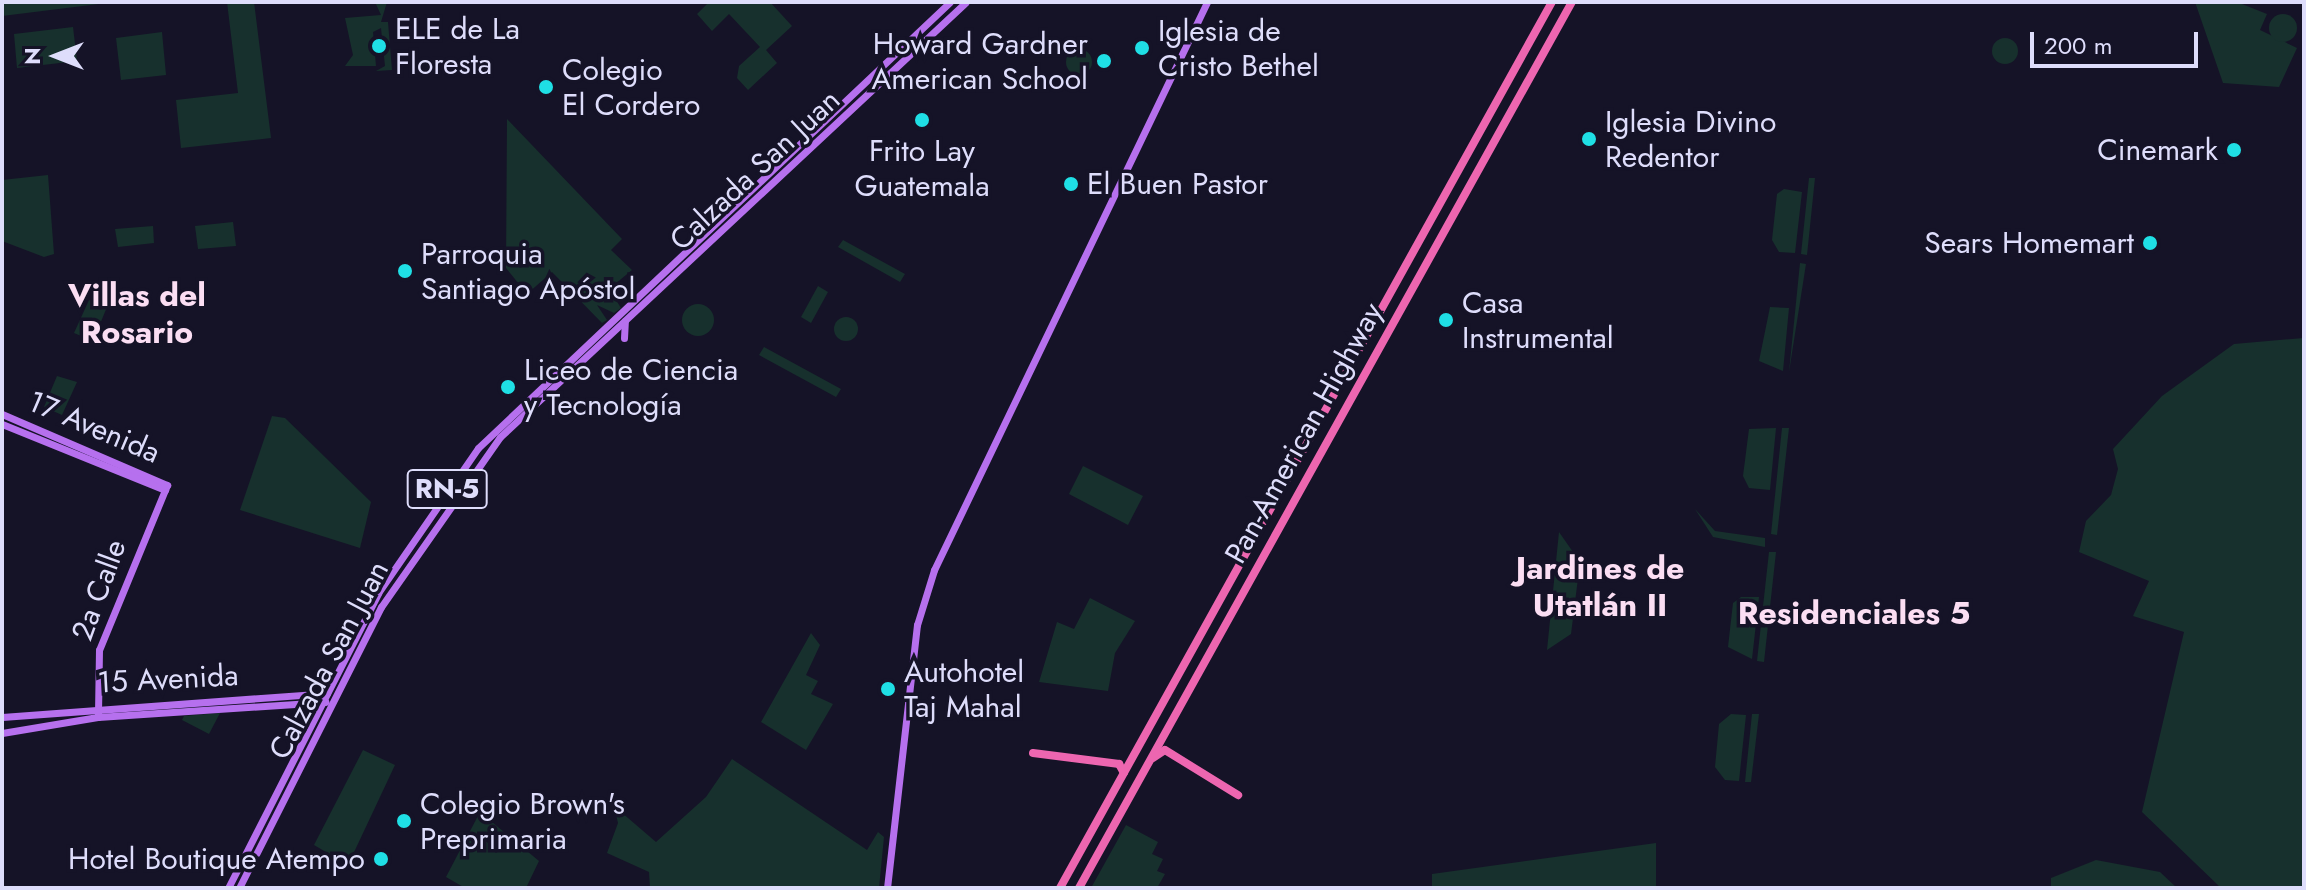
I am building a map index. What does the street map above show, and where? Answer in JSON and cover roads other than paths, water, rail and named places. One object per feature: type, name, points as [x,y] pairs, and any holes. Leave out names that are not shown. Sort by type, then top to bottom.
[{"type":"highway","name":"Pan-American Highway","points":[[1060,888],[1552,2]]},
{"type":"highway","name":"Pan-American Highway","points":[[1079,888],[1572,2]]},
{"type":"highway","points":[[1395,283],[1410,291]]},
{"type":"highway","points":[[1285,515],[1278,506],[1286,481]]},
{"type":"highway","points":[[1194,646],[1216,641]]},
{"type":"highway","points":[[1147,764],[1165,750],[1238,795]]},
{"type":"highway","points":[[1033,753],[1119,764],[1124,773]]},
{"type":"main road","name":"Calzada San Juan","points":[[228,888],[326,693],[413,535],[493,430],[950,2]]},
{"type":"main road","name":"Calzada San Juan","points":[[239,888],[387,595],[467,477],[545,389],[626,319],[966,2]]},
{"type":"main road","points":[[887,888],[917,625],[934,570],[1207,2]]},
{"type":"main road","points":[[624,338],[626,319]]},
{"type":"main road","name":"17 Avenida","points":[[2,414],[166,487]]},
{"type":"main road","name":"17 Avenida","points":[[2,424],[166,487]]},
{"type":"main road","name":"2a Calle","points":[[98,717],[99,650],[166,487]]},
{"type":"main road","name":"15 Avenida","points":[[2,717],[83,708],[337,693]]},
{"type":"main road","points":[[83,708],[99,695]]},
{"type":"main road","name":"15 Avenida","points":[[2,733],[98,717],[333,702]]},
{"type":"place","name":"ELE de La Floresta","points":[[379,46]]},
{"type":"place","name":"Iglesia de Cristo Bethel","points":[[1142,48]]},
{"type":"place","name":"Howard Gardner American School","points":[[1104,61]]},
{"type":"place","name":"Colegio El Cordero","points":[[546,87]]},
{"type":"place","name":"Frito Lay Guatemala","points":[[922,120]]},
{"type":"place","name":"Iglesia Divino Redentor","points":[[1589,139]]},
{"type":"place","name":"Cinemark","points":[[2234,150]]},
{"type":"place","name":"El Buen Pastor","points":[[1071,184]]},
{"type":"place","name":"Sears Homemart","points":[[2150,243]]},
{"type":"place","name":"Parroquia Santiago Apóstol","points":[[405,271]]},
{"type":"place","name":"Casa Instrumental","points":[[1446,320]]},
{"type":"place","name":"Liceo de Ciencia y Tecnología","points":[[508,387]]},
{"type":"place","name":"Autohotel Taj Mahal","points":[[888,689]]},
{"type":"place","name":"Colegio Brown's Preprimaria","points":[[404,821]]},
{"type":"place","name":"Hotel Boutique Atempo","points":[[381,859]]},
{"type":"district","name":"Villas del Rosario","points":[[137,314]]},
{"type":"district","name":"Jardines de Utatlán II","points":[[1600,588]]},
{"type":"district","name":"Residenciales 5","points":[[1854,613]]}]
